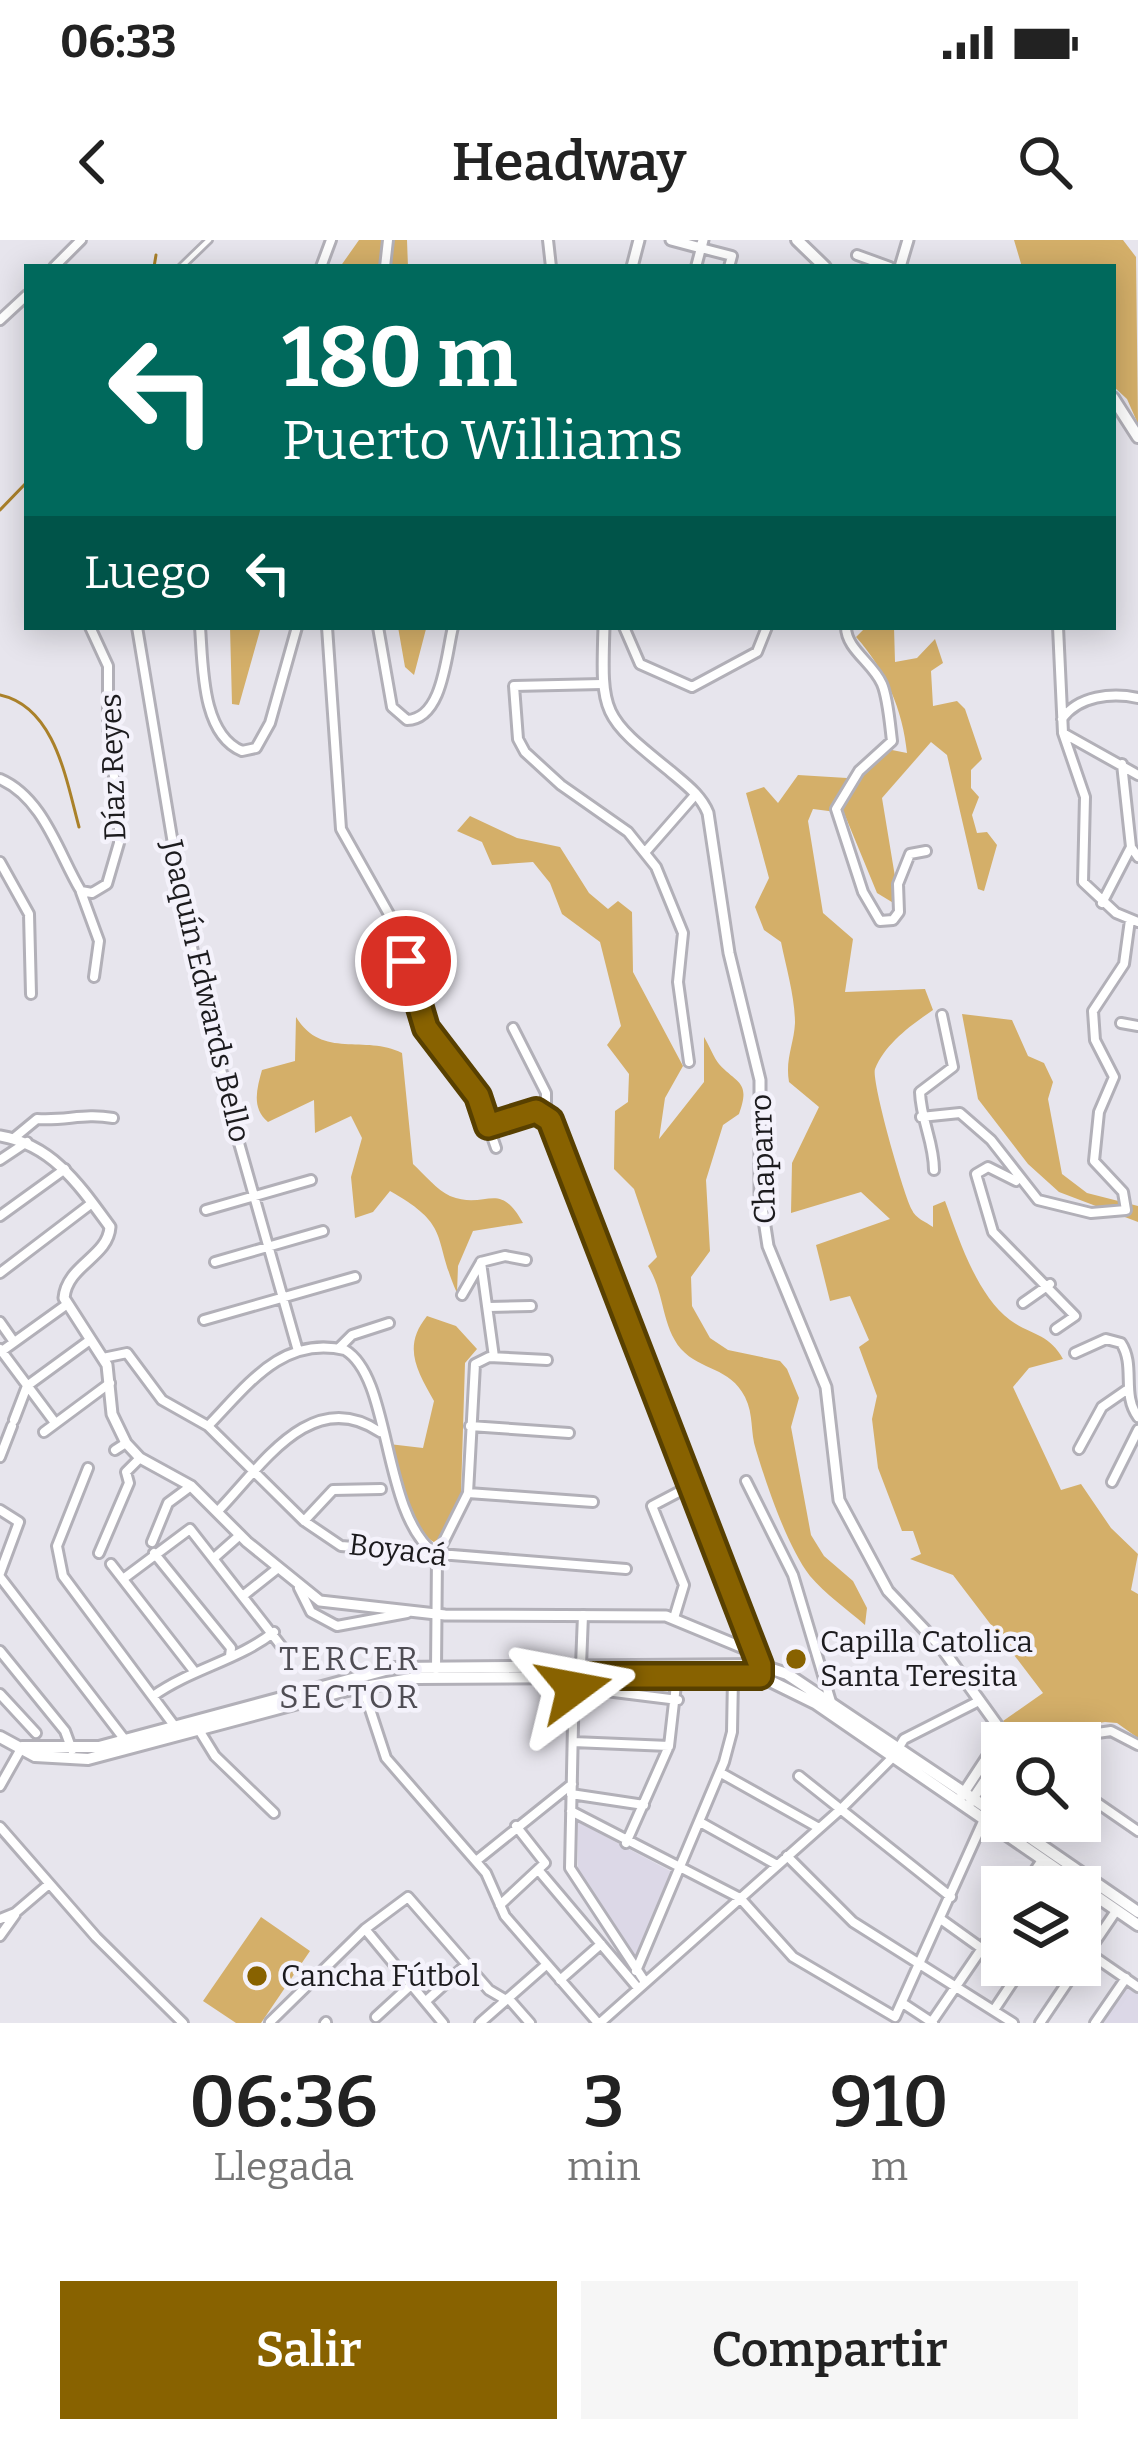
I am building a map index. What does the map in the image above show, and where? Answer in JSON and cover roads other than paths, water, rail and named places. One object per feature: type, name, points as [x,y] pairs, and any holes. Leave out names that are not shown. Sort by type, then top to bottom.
[{"type":"main road","points":[[797,240],[822,264]]},
{"type":"main road","points":[[1116,403],[1138,437]]},
{"type":"main road","points":[[0,1738],[35,1756],[74,1760],[361,1680],[436,1671],[733,1675],[759,1665]]},
{"type":"main road","points":[[759,1665],[896,1751]]},
{"type":"main road","points":[[576,1674],[759,1665],[788,1674],[981,1811]]},
{"type":"main road","points":[[22,1747],[72,1750],[199,1730],[361,1680]]},
{"type":"main road","points":[[1019,1842],[1042,1861],[1138,1912]]},
{"type":"main road","points":[[1034,1842],[1119,1905],[1138,1925]]},
{"type":"street","points":[[57,264],[81,240]]},
{"type":"street","points":[[184,264],[209,240]]},
{"type":"street","points":[[671,240],[702,244],[732,256],[730,264]]},
{"type":"street","points":[[857,256],[881,264]]},
{"type":"street","points":[[0,320],[24,298]]},
{"type":"street","name":"Díaz Reyes","points":[[0,779],[16,788],[65,851],[81,891],[92,893],[106,884],[120,831],[108,729],[110,680],[91,630]]},
{"type":"street","name":"Joaquín Edwards Bello","points":[[137,630],[186,922],[298,1351]]},
{"type":"street","points":[[200,630],[213,716],[227,742],[242,751],[256,748],[266,733],[296,630]]},
{"type":"street","points":[[328,630],[335,809],[348,850],[399,932],[426,1028],[478,1096],[496,1148]]},
{"type":"street","points":[[379,630],[392,706],[407,720],[419,720],[431,709],[452,630]]},
{"type":"street","points":[[604,630],[602,684],[608,715],[620,731],[696,794],[647,850]]},
{"type":"street","points":[[625,630],[640,664],[677,685],[702,683],[757,652],[766,630]]},
{"type":"street","points":[[846,630],[847,638],[885,690],[892,741],[859,771],[836,809],[863,892],[880,921],[892,920],[899,912],[898,884],[910,854],[926,851]]},
{"type":"street","points":[[1056,1329],[1075,1316],[1050,1284],[993,1232],[976,1174],[985,1166],[1050,1205],[1111,1214],[1128,1206],[1094,1161],[1099,1112],[1114,1076],[1092,1022],[1096,1001],[1124,964],[1134,921],[1102,903],[1080,875],[1084,797],[1063,734],[1058,630]]},
{"type":"street","points":[[602,684],[514,686],[518,739],[525,752],[647,850],[683,933],[678,982],[689,1062]]},
{"type":"street","points":[[1061,721],[1071,707],[1089,700],[1138,698]]},
{"type":"street","points":[[1063,734],[1138,775]]},
{"type":"street","points":[[1122,764],[1131,847],[1138,857]]},
{"type":"street","name":"Chaparro","points":[[696,794],[708,813],[729,953],[760,1080],[760,1194],[768,1246],[826,1387],[839,1500],[888,1591],[933,1636],[994,1722]]},
{"type":"street","points":[[1102,903],[1131,847]]},
{"type":"street","points":[[0,862],[29,914],[31,994]]},
{"type":"street","points":[[81,891],[99,941],[94,976]]},
{"type":"street","points":[[934,1170],[934,1150],[921,1117],[922,1087],[953,1067],[942,1015]]},
{"type":"street","points":[[1121,1022],[1138,1026]]},
{"type":"street","points":[[513,1028],[546,1094],[546,1115],[759,1665]]},
{"type":"street","points":[[488,1126],[536,1111],[546,1115]]},
{"type":"street","points":[[14,1138],[37,1119],[65,1120],[80,1113],[113,1118]]},
{"type":"street","points":[[921,1117],[960,1113],[991,1140],[1022,1186]]},
{"type":"street","points":[[0,1136],[27,1142],[65,1169],[111,1232],[68,1278],[66,1305],[103,1358],[112,1414],[127,1443],[140,1458],[190,1486],[299,1588],[339,1606],[436,1614],[674,1618],[759,1665]]},
{"type":"street","points":[[0,1160],[27,1142]]},
{"type":"street","points":[[0,1216],[65,1169]]},
{"type":"street","points":[[206,1210],[311,1180]]},
{"type":"street","points":[[2,1198],[10,1209]]},
{"type":"street","points":[[0,1273],[92,1203]]},
{"type":"street","points":[[215,1262],[323,1232]]},
{"type":"street","points":[[462,1295],[481,1262],[505,1256],[526,1260]]},
{"type":"street","points":[[481,1262],[494,1357]]},
{"type":"street","points":[[204,1320],[355,1277]]},
{"type":"street","points":[[1023,1303],[1050,1284]]},
{"type":"street","points":[[52,1420],[1,1350],[66,1305]]},
{"type":"street","points":[[489,1307],[531,1306]]},
{"type":"street","points":[[0,1322],[14,1342]]},
{"type":"street","points":[[342,1349],[352,1335],[389,1323]]},
{"type":"street","points":[[0,1456],[27,1386],[90,1340]]},
{"type":"street","points":[[1075,1352],[1106,1340],[1124,1347],[1128,1389],[1138,1417]]},
{"type":"street","points":[[208,1426],[272,1361],[298,1351],[342,1349],[365,1369],[409,1518],[437,1556]]},
{"type":"street","name":"Boyacá","points":[[103,1358],[127,1353],[162,1400],[208,1426],[304,1521],[353,1550],[626,1569]]},
{"type":"street","points":[[436,1671],[437,1556],[468,1493],[476,1361],[494,1357],[548,1360]]},
{"type":"street","points":[[44,1432],[52,1420],[110,1383]]},
{"type":"street","points":[[1079,1449],[1102,1407],[1128,1389]]},
{"type":"street","points":[[218,1511],[289,1436],[321,1418],[361,1420],[381,1432]]},
{"type":"street","points":[[470,1426],[568,1432]]},
{"type":"street","points":[[1112,1483],[1138,1430]]},
{"type":"street","points":[[115,1450],[127,1443]]},
{"type":"street","points":[[99,1553],[129,1483],[126,1472],[140,1458]]},
{"type":"street","points":[[88,1468],[56,1552],[74,1598],[176,1731]]},
{"type":"street","points":[[746,1481],[794,1575],[831,1702]]},
{"type":"street","points":[[674,1618],[684,1585],[652,1506],[692,1485]]},
{"type":"street","points":[[153,1548],[168,1503],[190,1486]]},
{"type":"street","points":[[304,1521],[333,1490],[381,1489]]},
{"type":"street","points":[[468,1493],[593,1502]]},
{"type":"street","points":[[0,1510],[18,1518],[0,1575],[125,1740]]},
{"type":"street","points":[[122,1579],[153,1548],[189,1528],[282,1647]]},
{"type":"street","points":[[214,1558],[240,1535]]},
{"type":"street","points":[[153,1548],[231,1648],[230,1655]]},
{"type":"street","points":[[111,1564],[194,1671]]},
{"type":"street","points":[[244,1595],[278,1568]]},
{"type":"street","points":[[299,1588],[311,1612],[337,1627],[412,1610]]},
{"type":"street","points":[[583,1615],[573,1742],[572,1875],[642,1985]]},
{"type":"street","points":[[153,1696],[194,1671],[230,1655],[246,1654],[274,1632]]},
{"type":"street","points":[[0,1651],[65,1731],[72,1750]]},
{"type":"street","points":[[576,1674],[678,1700]]},
{"type":"street","points":[[636,1971],[721,1774],[732,1732],[733,1675]]},
{"type":"street","points":[[626,1843],[669,1746],[678,1700],[677,1676]]},
{"type":"street","points":[[361,1680],[386,1758],[476,1861],[493,1883],[500,1905],[599,2023],[841,1809],[896,1751],[979,1701]]},
{"type":"street","points":[[0,1694],[36,1733]]},
{"type":"street","points":[[199,1730],[214,1756],[274,1813]]},
{"type":"street","points":[[1101,1732],[1111,1731],[1138,1745]]},
{"type":"street","points":[[573,1742],[669,1746]]},
{"type":"street","points":[[0,1786],[22,1747]]},
{"type":"street","points":[[721,1774],[819,1828]]},
{"type":"street","points":[[799,1777],[951,1898]]},
{"type":"street","points":[[966,1800],[981,1779]]},
{"type":"street","points":[[966,1800],[981,1781]]},
{"type":"street","points":[[476,1861],[516,1826],[572,1789],[644,1805]]},
{"type":"street","points":[[1101,1805],[1138,1831]]},
{"type":"street","points":[[571,1811],[740,1898],[805,1966],[895,2018],[924,1963],[981,1829]]},
{"type":"street","points":[[700,1822],[777,1865]]},
{"type":"street","points":[[516,1826],[542,1855],[542,1869],[642,1985]]},
{"type":"street","points":[[0,1827],[158,2003],[183,2023]]},
{"type":"street","points":[[787,1856],[854,1922],[1013,2023]]},
{"type":"street","points":[[1039,1866],[1042,1861]]},
{"type":"street","points":[[500,1905],[542,1869]]},
{"type":"street","points":[[0,1936],[15,1913],[49,1884]]},
{"type":"street","points":[[270,2022],[365,1930],[408,1897],[467,1964],[530,2023]]},
{"type":"street","points":[[1101,1928],[1119,1905]]},
{"type":"street","points":[[0,1919],[15,1913]]},
{"type":"street","points":[[942,1920],[981,1947]]},
{"type":"street","points":[[365,1930],[443,2023]]},
{"type":"street","points":[[560,1980],[602,1944]]},
{"type":"street","points":[[904,2004],[932,2022],[981,1950]]},
{"type":"street","points":[[1101,1961],[1138,1987]]},
{"type":"street","points":[[426,2001],[467,1964]]},
{"type":"street","points":[[480,2023],[546,1964]]},
{"type":"street","points":[[1095,2023],[1126,1978]]},
{"type":"street","points":[[376,2017],[412,1984]]},
{"type":"street","points":[[994,2010],[1010,1986]]},
{"type":"street","points":[[1040,2023],[1066,1986]]},
{"type":"waterway","points":[[154,264],[156,255]]},
{"type":"waterway","points":[[0,510],[24,485]]},
{"type":"waterway","points":[[0,695],[19,702],[46,729],[63,767],[79,827]]},
{"type":"place","name":"Capilla Catolica Santa Teresita","points":[[796,1659]]},
{"type":"place","name":"Cancha Fútbol","points":[[257,1976]]},
{"type":"district","name":"TERCER SECTOR","points":[[350,1677]]}]
